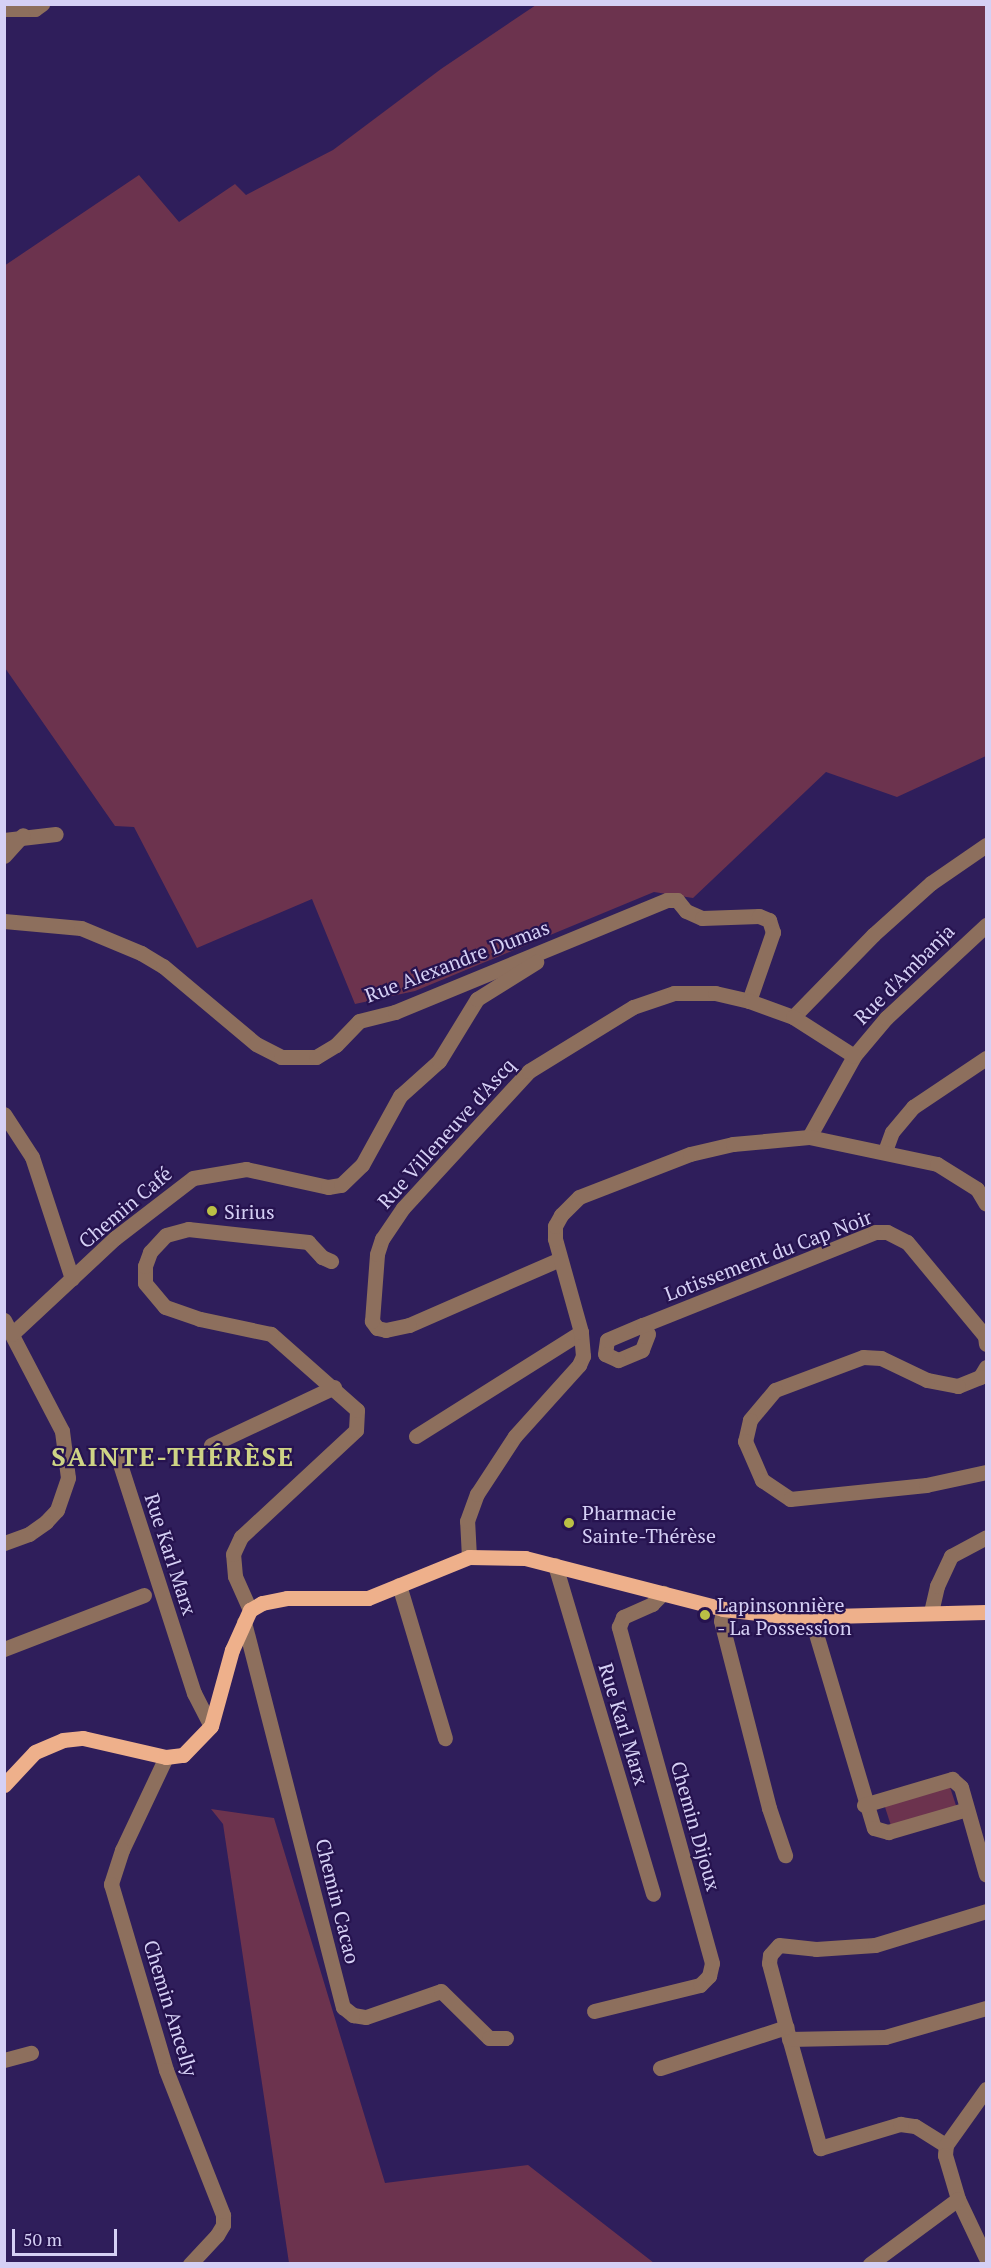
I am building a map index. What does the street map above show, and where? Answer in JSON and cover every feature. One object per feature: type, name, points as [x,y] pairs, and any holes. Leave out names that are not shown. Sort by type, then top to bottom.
[{"type":"main road","points":[[4,1785],[35,1752],[63,1740],[83,1738],[166,1758],[183,1755],[212,1726],[232,1650],[247,1616],[262,1603],[287,1598],[368,1598],[469,1557],[516,1557],[723,1609],[811,1617],[987,1612]]},
{"type":"street","points":[[4,9],[35,9],[42,4]]},
{"type":"street","points":[[4,840],[23,835],[56,834]]},
{"type":"street","points":[[4,856],[23,835]]},
{"type":"street","points":[[793,1017],[931,883],[987,845]]},
{"type":"street","name":"Rue Alexandre Dumas","points":[[4,921],[81,928],[141,952],[163,966],[256,1044],[281,1057],[316,1057],[336,1045],[359,1021],[395,1012],[668,900],[677,900],[686,911],[702,918],[759,916],[769,920],[773,932],[749,1001]]},
{"type":"street","name":"Rue d'Ambanja","points":[[854,1056],[886,1018],[987,925]]},
{"type":"street","name":"Chemin Café","points":[[12,1334],[115,1239],[193,1178],[246,1169],[328,1188],[341,1185],[362,1165],[400,1096],[439,1061],[477,999],[570,941]]},
{"type":"street","name":"Rue Villeneuve d'Ascq","points":[[560,1259],[410,1325],[386,1330],[377,1328],[372,1321],[377,1254],[392,1222],[529,1071],[633,1007],[674,993],[715,993],[749,1001],[793,1017],[854,1056]]},
{"type":"street","points":[[808,1137],[854,1056]]},
{"type":"street","points":[[885,1151],[892,1132],[913,1107],[987,1058]]},
{"type":"street","points":[[4,1114],[32,1157],[72,1279]]},
{"type":"street","points":[[469,1557],[467,1521],[471,1507],[515,1436],[579,1365],[583,1356],[581,1332],[560,1259],[555,1226],[568,1204],[579,1197],[690,1154],[732,1143],[808,1137],[885,1151],[937,1164],[982,1185],[987,1204]]},
{"type":"street","points":[[247,1616],[235,1576],[233,1554],[241,1537],[356,1430],[357,1410],[271,1334],[178,1314],[165,1307],[145,1283],[145,1266],[157,1242],[166,1234],[188,1229],[308,1242],[322,1257],[332,1261]]},
{"type":"street","name":"Lotissement du Cap Noir","points":[[643,1325],[648,1334],[642,1350],[610,1360],[605,1354],[604,1346],[607,1340],[643,1325],[875,1232],[887,1232],[907,1242],[985,1336],[987,1344]]},
{"type":"street","points":[[4,1320],[62,1431],[68,1478],[61,1502],[46,1522],[29,1534],[4,1543]]},
{"type":"street","points":[[416,1436],[581,1332]]},
{"type":"street","points":[[987,1367],[980,1377],[958,1386],[927,1380],[881,1358],[863,1357],[775,1390],[750,1420],[745,1441],[762,1480],[790,1499],[926,1485],[987,1472]]},
{"type":"street","points":[[211,1445],[333,1387]]},
{"type":"street","name":"Rue Karl Marx","points":[[119,1461],[194,1693],[212,1726]]},
{"type":"street","points":[[931,1612],[937,1586],[951,1556],[987,1537]]},
{"type":"street","name":"Rue Karl Marx","points":[[555,1565],[653,1894]]},
{"type":"street","points":[[399,1585],[445,1738]]},
{"type":"street","name":"Chemin Dijoux","points":[[594,2011],[700,1984],[709,1976],[712,1963],[618,1627],[623,1617],[652,1604],[663,1593]]},
{"type":"street","points":[[4,1649],[144,1595]]},
{"type":"street","points":[[723,1609],[721,1621],[770,1808],[785,1854]]},
{"type":"street","name":"Chemin Cacao","points":[[247,1616],[343,2007],[353,2015],[366,2017],[441,1991],[489,2038],[506,2038]]},
{"type":"street","points":[[811,1617],[864,1805],[874,1828],[888,1832],[967,1809]]},
{"type":"street","name":"Chemin Ancelly","points":[[166,1758],[122,1850],[111,1884],[166,2070],[223,2215],[223,2225],[217,2235],[190,2264]]},
{"type":"street","points":[[864,1805],[952,1779],[961,1787],[987,1875]]},
{"type":"street","points":[[946,2145],[915,2126],[900,2124],[820,2148],[788,2033],[770,1955],[779,1945],[814,1949],[874,1945],[987,1911]]},
{"type":"street","points":[[660,2068],[788,2033],[885,2037],[987,2008]]},
{"type":"street","points":[[4,2060],[32,2053]]},
{"type":"street","points":[[987,2089],[946,2145],[945,2155],[958,2199],[987,2258]]},
{"type":"street","points":[[870,2264],[958,2199]]},
{"type":"shaded area","points":[[536,5],[986,5],[986,756],[897,797],[826,772],[693,898],[654,892],[415,991],[355,1004],[312,899],[197,948],[134,827],[115,826],[5,668],[4,266],[139,175],[179,222],[235,184],[246,195],[333,150],[441,69]]},
{"type":"shaded area","points":[[949,1784],[956,1806],[891,1827],[884,1805]]},
{"type":"shaded area","points":[[211,1809],[274,1818],[385,2183],[528,2165],[654,2263],[289,2263],[223,1824]]},
{"type":"place","name":"Sirius","points":[[212,1211]]},
{"type":"place","name":"Pharmacie Sainte-Thérèse","points":[[569,1523]]},
{"type":"place","name":"Lapinsonnière - La Possession","points":[[705,1615]]},
{"type":"district","name":"SAINTE-THÉRÈSE","points":[[173,1457]]}]
